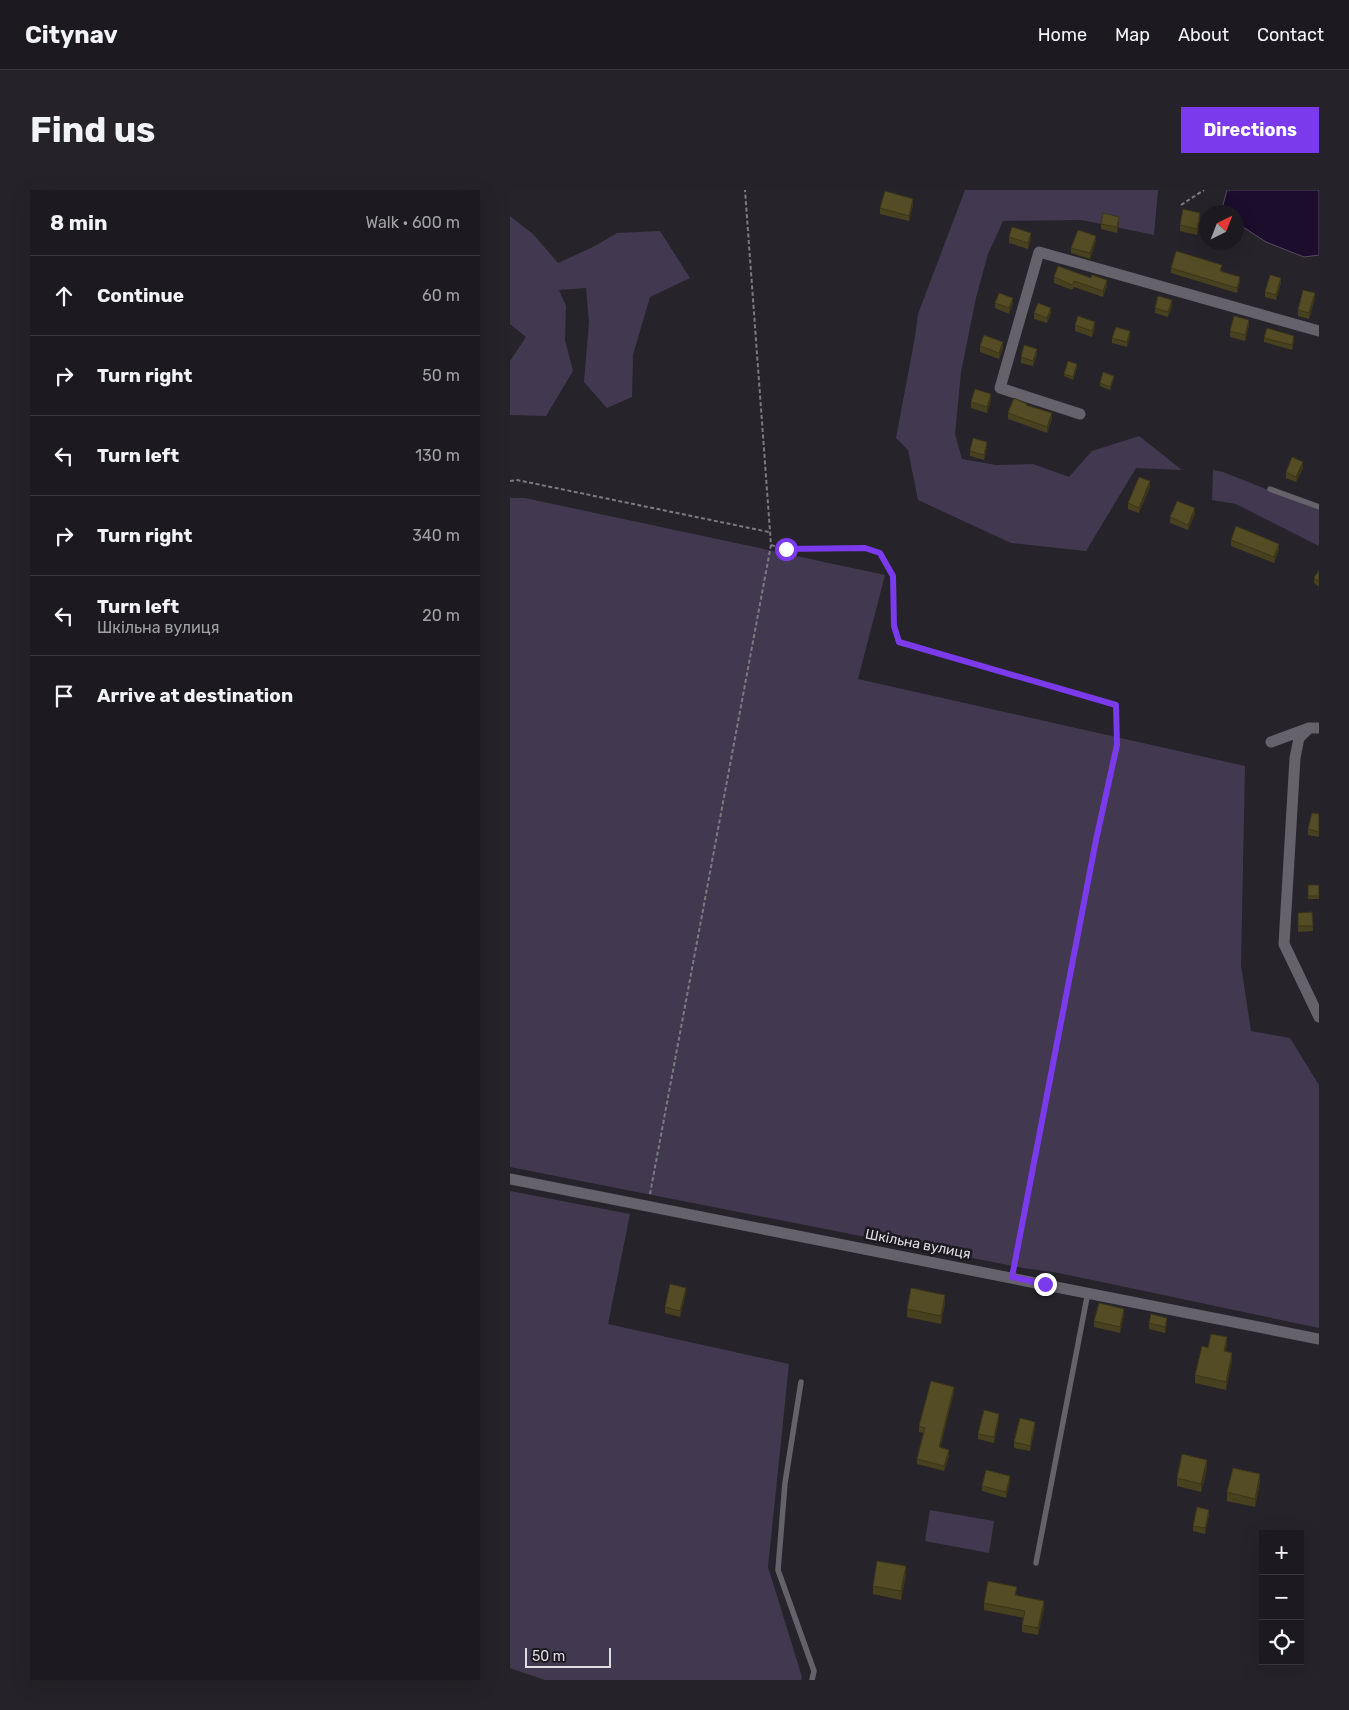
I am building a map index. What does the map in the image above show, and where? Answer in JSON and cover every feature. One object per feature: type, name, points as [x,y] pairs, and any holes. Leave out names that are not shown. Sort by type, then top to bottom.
[{"type":"street","points":[[1080,414],[1000,388],[1039,252],[1319,331]]},
{"type":"street","points":[[1271,742],[1314,728]]},
{"type":"street","points":[[1314,728],[1299,738],[1295,758],[1284,944],[1319,1017]]},
{"type":"street","name":"Шкільна вулиця","points":[[510,1179],[1319,1339]]},
{"type":"lane","points":[[1270,489],[1319,507]]},
{"type":"lane","points":[[1036,1563],[1088,1292]]},
{"type":"lane","points":[[801,1382],[784,1483],[778,1570],[814,1671],[812,1680]]},
{"type":"path","points":[[647,1206],[771,546],[745,190]]},
{"type":"path","points":[[1180,205],[1204,190]]},
{"type":"path","points":[[510,481],[517,480],[769,532]]},
{"type":"path","points":[[771,546],[786,549],[865,548],[880,553],[893,576],[894,626],[899,642],[1116,705],[1117,745],[1096,840],[1012,1277]]},
{"type":"shaded area","points":[[965,190],[1158,190],[1154,235],[1082,220],[1003,221],[988,254],[976,298],[961,372],[955,434],[962,459],[996,465],[1033,464],[1069,477],[1092,451],[1139,436],[1182,470],[1136,468],[1086,551],[1011,543],[918,500],[908,450],[896,438],[918,314]]},
{"type":"shaded area","points":[[1227,190],[1319,190],[1319,255],[1304,257],[1266,242],[1244,228],[1244,205],[1223,205]]},
{"type":"shaded area","points":[[510,216],[533,234],[558,263],[593,247],[617,233],[660,231],[690,278],[650,297],[633,355],[632,397],[607,408],[584,382],[589,322],[586,288],[559,290],[566,306],[565,340],[573,371],[546,416],[510,415],[510,361],[526,337],[510,324]]},
{"type":"shaded area","points":[[1213,470],[1223,472],[1319,510],[1319,546],[1236,504],[1212,500]]},
{"type":"shaded area","points":[[510,498],[525,498],[885,575],[858,679],[1245,766],[1241,965],[1251,1031],[1290,1038],[1319,1085],[1319,1328],[1059,1273],[1023,1268],[510,1167]]},
{"type":"shaded area","points":[[510,1191],[630,1214],[608,1324],[789,1364],[768,1567],[802,1677],[801,1680],[545,1680],[510,1668]]},
{"type":"shaded area","points":[[930,1510],[994,1521],[989,1553],[925,1541]]},
{"type":"building","points":[[885,191],[913,199],[909,216],[880,208]]},
{"type":"building","points":[[1183,209],[1199,213],[1197,229],[1180,225]]},
{"type":"building","points":[[1103,213],[1119,217],[1117,227],[1101,224]]},
{"type":"building","points":[[1012,227],[1031,233],[1028,243],[1009,237]]},
{"type":"building","points":[[1078,230],[1096,236],[1090,253],[1071,248]]},
{"type":"building","points":[[1176,251],[1222,265],[1220,271],[1240,277],[1237,288],[1171,268]]},
{"type":"building","points":[[1058,266],[1091,278],[1092,275],[1107,280],[1103,291],[1074,281],[1072,285],[1054,277]]},
{"type":"building","points":[[1270,275],[1281,278],[1276,295],[1265,292]]},
{"type":"building","points":[[1303,290],[1315,293],[1309,313],[1298,310]]},
{"type":"building","points":[[999,293],[1013,298],[1009,308],[995,303]]},
{"type":"building","points":[[1158,296],[1172,300],[1168,312],[1155,308]]},
{"type":"building","points":[[1038,303],[1051,308],[1047,318],[1034,313]]},
{"type":"building","points":[[1078,316],[1095,322],[1092,331],[1075,325]]},
{"type":"building","points":[[1234,316],[1249,320],[1245,335],[1230,331]]},
{"type":"building","points":[[1116,327],[1130,331],[1127,342],[1112,338]]},
{"type":"building","points":[[1267,328],[1294,336],[1292,345],[1264,338]]},
{"type":"building","points":[[984,335],[1003,342],[999,353],[980,346]]},
{"type":"building","points":[[1024,345],[1037,349],[1033,361],[1021,357]]},
{"type":"building","points":[[1068,361],[1077,364],[1073,377],[1064,374]]},
{"type":"building","points":[[1103,372],[1114,376],[1110,387],[1100,383]]},
{"type":"building","points":[[975,389],[991,394],[987,407],[971,402]]},
{"type":"building","points":[[1014,398],[1026,405],[1052,413],[1047,427],[1008,413]]},
{"type":"building","points":[[973,438],[987,442],[984,455],[970,451]]},
{"type":"building","points":[[1292,457],[1303,462],[1296,477],[1286,472]]},
{"type":"building","points":[[1139,477],[1150,481],[1139,508],[1128,503]]},
{"type":"building","points":[[1177,501],[1195,508],[1188,525],[1170,517]]},
{"type":"building","points":[[1236,526],[1279,544],[1274,557],[1231,540]]},
{"type":"building","points":[[1319,570],[1319,581],[1314,578]]},
{"type":"building","points":[[1312,813],[1319,814],[1319,832],[1308,829]]},
{"type":"building","points":[[1308,885],[1319,885],[1319,896],[1308,896]]},
{"type":"building","points":[[1312,912],[1313,926],[1298,926],[1298,913]]},
{"type":"building","points":[[670,1284],[686,1288],[680,1311],[665,1307]]},
{"type":"building","points":[[911,1288],[945,1295],[941,1316],[907,1309]]},
{"type":"building","points":[[1099,1303],[1124,1309],[1120,1327],[1094,1321]]},
{"type":"building","points":[[1151,1314],[1167,1318],[1165,1327],[1149,1323]]},
{"type":"building","points":[[1211,1334],[1227,1337],[1224,1351],[1232,1353],[1226,1382],[1195,1375],[1202,1346],[1208,1348]]},
{"type":"building","points":[[931,1381],[954,1387],[939,1447],[949,1450],[944,1466],[917,1459],[925,1428],[919,1426]]},
{"type":"building","points":[[984,1410],[999,1414],[994,1437],[978,1434]]},
{"type":"building","points":[[1020,1418],[1035,1422],[1030,1446],[1014,1442]]},
{"type":"building","points":[[1182,1454],[1207,1460],[1201,1484],[1177,1478]]},
{"type":"building","points":[[1233,1468],[1260,1474],[1255,1499],[1227,1492]]},
{"type":"building","points":[[986,1470],[1010,1476],[1006,1492],[982,1486]]},
{"type":"building","points":[[1197,1507],[1209,1510],[1205,1528],[1193,1526]]},
{"type":"building","points":[[877,1561],[906,1566],[901,1591],[873,1586]]},
{"type":"building","points":[[988,1581],[1017,1587],[1015,1595],[1044,1601],[1038,1628],[1022,1625],[1025,1611],[984,1603]]},
{"type":"route","points":[[786,549],[865,548],[880,553],[893,576],[894,626],[899,642],[1116,705],[1117,745],[1096,840],[1012,1277],[1045,1284]]}]
